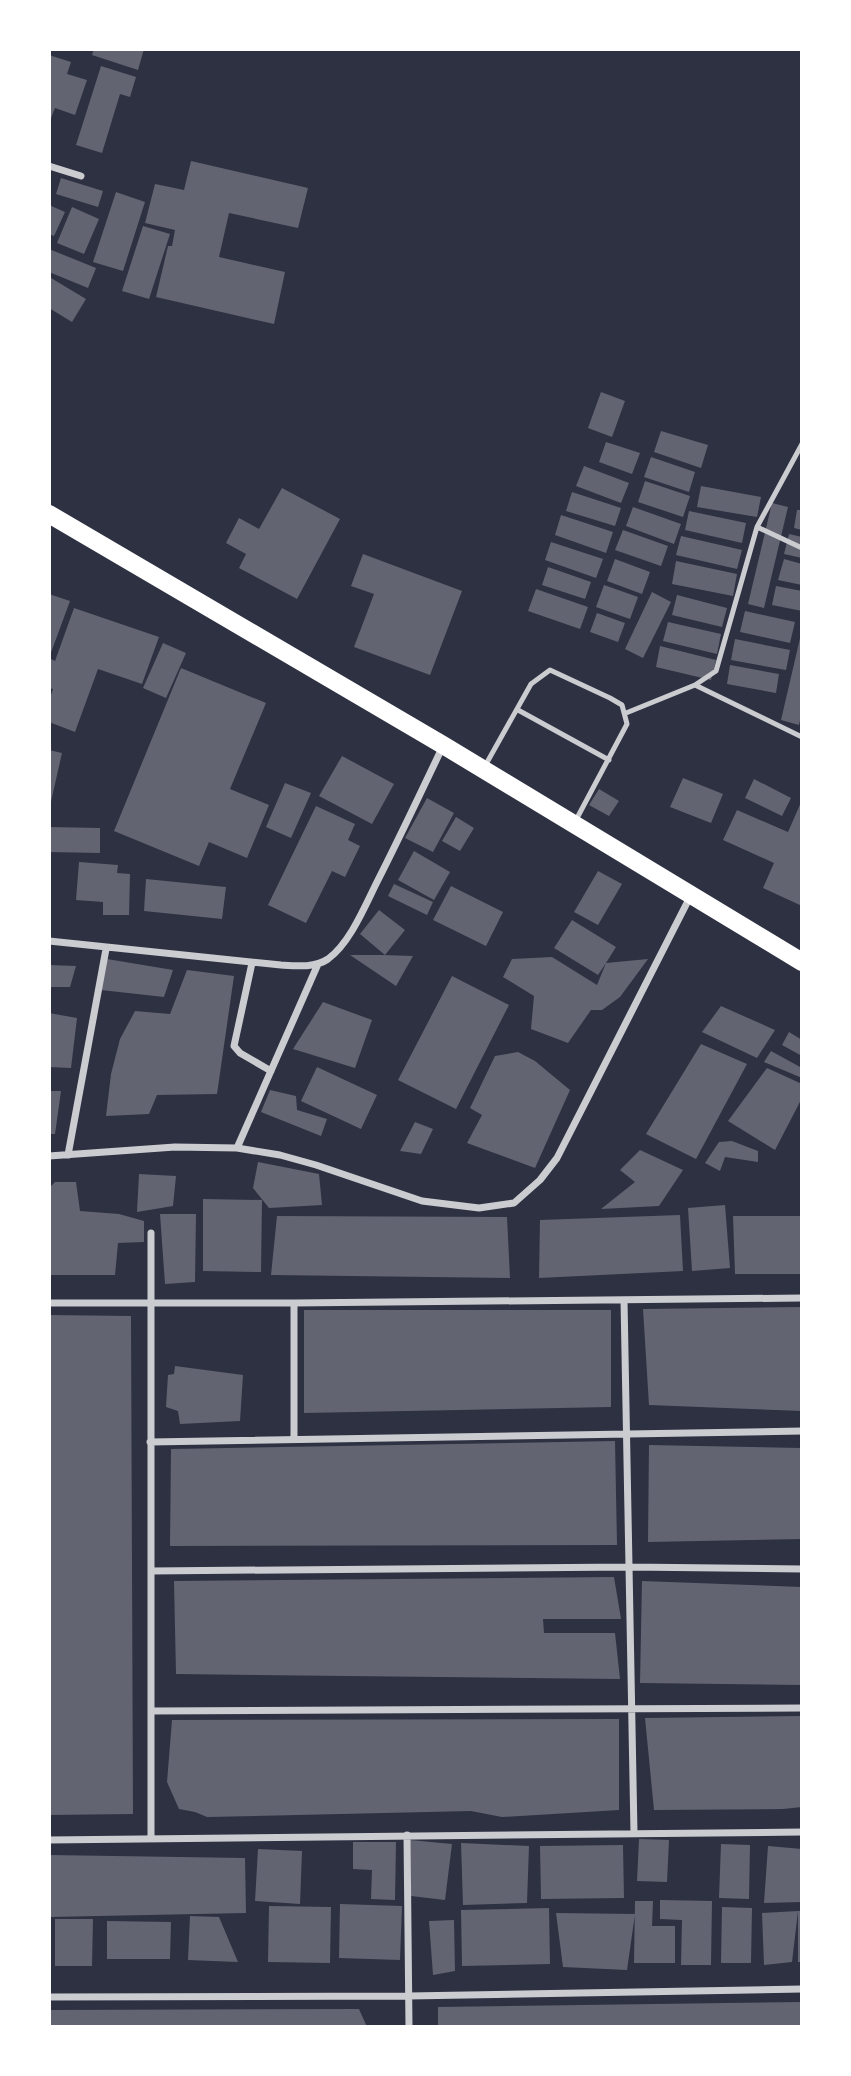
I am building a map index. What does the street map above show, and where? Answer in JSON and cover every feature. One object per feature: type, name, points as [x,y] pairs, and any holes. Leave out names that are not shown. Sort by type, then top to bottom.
[{"type":"main road","points":[[49,514],[484,769],[802,962]]},
{"type":"street","points":[[49,166],[81,176]]},
{"type":"street","points":[[49,942],[281,965],[318,964],[328,959],[338,950],[354,926],[443,745]]},
{"type":"street","points":[[49,1156],[174,1147],[237,1148],[316,1165],[422,1201],[479,1208],[514,1203],[540,1181],[556,1158],[691,894]]},
{"type":"street","points":[[68,1155],[106,949]]},
{"type":"street","points":[[252,963],[234,1046],[240,1053],[271,1071]]},
{"type":"street","points":[[237,1148],[318,964]]},
{"type":"street","points":[[151,1233],[151,1839]]},
{"type":"street","points":[[49,1303],[802,1298]]},
{"type":"street","points":[[624,1300],[634,1833]]},
{"type":"street","points":[[294,1303],[294,1440]]},
{"type":"street","points":[[150,1442],[802,1432]]},
{"type":"street","points":[[151,1571],[629,1567],[802,1569]]},
{"type":"street","points":[[151,1711],[802,1708]]},
{"type":"street","points":[[49,1840],[802,1832]]},
{"type":"street","points":[[407,1835],[409,2027]]},
{"type":"street","points":[[49,1997],[409,1996],[802,1989]]},
{"type":"lane","points":[[625,713],[695,685],[716,671],[757,527],[802,444]]},
{"type":"lane","points":[[757,527],[802,548]]},
{"type":"lane","points":[[484,769],[531,684],[550,670],[622,705],[628,724],[574,824]]},
{"type":"lane","points":[[695,685],[802,737]]},
{"type":"lane","points":[[518,710],[609,760]]},
{"type":"building","points":[[94,49],[144,49],[138,70],[92,55]]},
{"type":"building","points":[[49,55],[71,62],[67,74],[87,80],[75,115],[55,108],[49,123]]},
{"type":"building","points":[[101,66],[136,77],[130,97],[120,94],[102,153],[76,145]]},
{"type":"building","points":[[191,161],[308,188],[298,228],[229,213],[219,257],[285,272],[274,324],[156,297],[168,246],[172,246],[175,230],[145,223],[155,184],[184,190]]},
{"type":"building","points":[[61,178],[103,191],[98,207],[56,194]]},
{"type":"building","points":[[116,192],[145,202],[123,271],[93,262]]},
{"type":"building","points":[[49,205],[65,212],[54,236],[49,234]]},
{"type":"building","points":[[72,207],[99,219],[84,254],[57,243]]},
{"type":"building","points":[[143,226],[170,234],[149,299],[122,291]]},
{"type":"building","points":[[49,249],[96,268],[88,288],[49,272]]},
{"type":"building","points":[[51,278],[86,299],[72,322],[49,308]]},
{"type":"building","points":[[601,392],[625,401],[612,437],[588,428]]},
{"type":"building","points":[[661,431],[708,445],[701,468],[654,452]]},
{"type":"building","points":[[606,442],[640,453],[632,474],[599,462]]},
{"type":"building","points":[[651,457],[695,472],[689,492],[644,477]]},
{"type":"building","points":[[584,466],[629,483],[621,503],[576,486]]},
{"type":"building","points":[[645,481],[690,496],[683,517],[638,502]]},
{"type":"building","points":[[701,486],[761,497],[757,517],[697,507]]},
{"type":"building","points":[[282,488],[340,519],[297,599],[239,568],[246,554],[226,543],[239,518],[259,529]]},
{"type":"building","points":[[572,492],[621,508],[615,526],[566,511]]},
{"type":"building","points":[[772,503],[788,507],[764,608],[748,604]]},
{"type":"building","points":[[633,507],[681,524],[674,544],[626,526]]},
{"type":"building","points":[[797,510],[802,510],[802,530],[794,528]]},
{"type":"building","points":[[689,511],[746,523],[742,543],[685,530]]},
{"type":"building","points":[[561,515],[613,532],[606,553],[555,535]]},
{"type":"building","points":[[623,530],[668,546],[661,566],[615,550]]},
{"type":"building","points":[[789,534],[802,537],[802,558],[784,554]]},
{"type":"building","points":[[681,536],[742,550],[737,569],[676,555]]},
{"type":"building","points":[[551,542],[603,559],[596,578],[545,560]]},
{"type":"building","points":[[363,554],[462,591],[430,675],[354,647],[374,594],[351,586]]},
{"type":"building","points":[[615,559],[650,572],[642,594],[607,581]]},
{"type":"building","points":[[784,559],[802,564],[802,585],[778,580]]},
{"type":"building","points":[[676,561],[737,574],[733,596],[672,584]]},
{"type":"building","points":[[548,567],[591,582],[585,599],[542,585]]},
{"type":"building","points":[[604,585],[638,597],[630,619],[596,607]]},
{"type":"building","points":[[776,586],[802,591],[802,611],[772,605]]},
{"type":"building","points":[[536,589],[588,607],[580,629],[528,611]]},
{"type":"building","points":[[652,592],[671,602],[643,658],[625,649]]},
{"type":"building","points":[[49,594],[70,601],[49,658]]},
{"type":"building","points":[[677,595],[727,608],[722,627],[672,615]]},
{"type":"building","points":[[74,608],[159,637],[142,684],[98,669],[75,732],[49,722],[49,701],[53,689],[49,688],[49,658],[55,661]]},
{"type":"building","points":[[745,611],[795,622],[790,643],[740,632]]},
{"type":"building","points":[[597,613],[625,623],[618,642],[590,632]]},
{"type":"building","points":[[668,622],[721,634],[717,654],[663,641]]},
{"type":"building","points":[[801,634],[802,711],[799,725],[781,720]]},
{"type":"building","points":[[735,639],[790,650],[786,670],[731,660]]},
{"type":"building","points":[[163,643],[186,653],[166,698],[143,688]]},
{"type":"building","points":[[660,646],[716,660],[711,680],[656,667]]},
{"type":"building","points":[[730,665],[779,674],[776,693],[727,684]]},
{"type":"building","points":[[181,668],[266,703],[230,789],[269,805],[247,858],[209,842],[199,866],[114,831]]},
{"type":"building","points":[[49,750],[62,753],[50,806],[49,806]]},
{"type":"building","points":[[342,756],[394,784],[372,824],[319,796]]},
{"type":"building","points":[[683,778],[723,794],[711,823],[670,807]]},
{"type":"building","points":[[754,779],[791,798],[782,816],[745,798]]},
{"type":"building","points":[[285,783],[311,793],[291,838],[266,827]]},
{"type":"building","points":[[599,789],[619,801],[609,816],[589,805]]},
{"type":"building","points":[[427,798],[454,813],[433,852],[405,838]]},
{"type":"building","points":[[802,800],[802,906],[763,888],[774,863],[723,840],[737,810],[788,832]]},
{"type":"building","points":[[316,806],[355,824],[348,840],[360,846],[345,877],[332,871],[306,923],[268,905]]},
{"type":"building","points":[[456,817],[474,828],[460,851],[442,841]]},
{"type":"building","points":[[49,827],[100,828],[100,853],[49,852]]},
{"type":"building","points":[[414,851],[450,872],[434,900],[398,880]]},
{"type":"building","points":[[79,862],[118,865],[117,873],[130,874],[129,915],[103,915],[103,902],[76,900]]},
{"type":"building","points":[[598,871],[622,884],[598,925],[574,912]]},
{"type":"building","points":[[146,879],[226,887],[222,919],[144,911]]},
{"type":"building","points":[[394,884],[433,902],[427,915],[388,896]]},
{"type":"building","points":[[451,886],[503,912],[486,946],[433,920]]},
{"type":"building","points":[[379,910],[405,930],[385,955],[360,934]]},
{"type":"building","points":[[572,920],[616,947],[598,975],[554,948]]},
{"type":"building","points":[[350,955],[382,955],[413,956],[396,986]]},
{"type":"building","points":[[552,957],[597,985],[606,963],[648,959],[620,997],[602,1010],[591,1010],[568,1043],[531,1029],[534,996],[503,977],[512,959]]},
{"type":"building","points":[[107,959],[173,970],[164,997],[101,990]]},
{"type":"building","points":[[49,965],[76,966],[70,987],[49,987]]},
{"type":"building","points":[[187,970],[234,976],[217,1094],[157,1095],[149,1114],[106,1116],[111,1074],[120,1039],[135,1011],[170,1014]]},
{"type":"building","points":[[452,976],[509,1005],[456,1109],[398,1080]]},
{"type":"building","points":[[323,1002],[372,1020],[355,1068],[293,1049]]},
{"type":"building","points":[[721,1006],[775,1030],[757,1058],[702,1032]]},
{"type":"building","points":[[49,1013],[77,1018],[71,1068],[49,1067]]},
{"type":"building","points":[[789,1032],[802,1040],[802,1056],[782,1045]]},
{"type":"building","points":[[701,1044],[747,1064],[696,1159],[646,1134]]},
{"type":"building","points":[[771,1051],[802,1068],[802,1078],[764,1062]]},
{"type":"building","points":[[518,1052],[535,1061],[570,1090],[535,1168],[467,1143],[482,1115],[470,1108],[495,1056]]},
{"type":"building","points":[[317,1067],[377,1095],[361,1129],[301,1101]]},
{"type":"building","points":[[767,1068],[802,1084],[802,1098],[775,1150],[728,1121]]},
{"type":"building","points":[[270,1090],[296,1096],[297,1110],[327,1119],[321,1136],[261,1112]]},
{"type":"building","points":[[49,1091],[61,1091],[55,1134],[49,1134]]},
{"type":"building","points":[[415,1122],[433,1129],[421,1154],[400,1151]]},
{"type":"building","points":[[732,1141],[758,1151],[758,1162],[725,1157],[720,1171],[705,1163],[719,1142]]},
{"type":"building","points":[[640,1150],[683,1170],[659,1206],[601,1209],[635,1182],[620,1170]]},
{"type":"building","points":[[258,1162],[319,1174],[322,1205],[269,1208],[253,1188]]},
{"type":"building","points":[[139,1174],[176,1176],[173,1206],[137,1212]]},
{"type":"building","points":[[55,1182],[76,1182],[80,1211],[119,1214],[144,1221],[144,1242],[118,1243],[115,1275],[49,1275],[49,1188]]},
{"type":"building","points":[[203,1199],[262,1200],[261,1272],[203,1271]]},
{"type":"building","points":[[725,1205],[730,1268],[692,1271],[688,1208]]},
{"type":"building","points":[[160,1214],[196,1214],[195,1282],[165,1284]]},
{"type":"building","points":[[680,1215],[683,1271],[539,1278],[540,1220]]},
{"type":"building","points":[[277,1216],[507,1217],[510,1278],[271,1275]]},
{"type":"building","points":[[733,1216],[802,1216],[802,1274],[735,1274]]},
{"type":"building","points":[[802,1307],[802,1411],[649,1405],[643,1309]]},
{"type":"building","points":[[304,1310],[611,1310],[611,1407],[304,1413]]},
{"type":"building","points":[[49,1315],[131,1316],[133,1814],[49,1815]]},
{"type":"building","points":[[175,1366],[243,1375],[240,1421],[180,1424],[178,1411],[166,1407],[168,1375],[174,1374]]},
{"type":"building","points":[[615,1441],[617,1545],[170,1546],[171,1449]]},
{"type":"building","points":[[649,1445],[802,1448],[802,1539],[648,1542]]},
{"type":"building","points":[[614,1577],[621,1619],[543,1619],[544,1633],[615,1633],[620,1679],[176,1674],[174,1581]]},
{"type":"building","points":[[642,1581],[802,1587],[802,1685],[640,1683]]},
{"type":"building","points":[[802,1716],[802,1807],[654,1810],[645,1718]]},
{"type":"building","points":[[619,1719],[619,1810],[502,1817],[471,1811],[207,1817],[179,1809],[167,1782],[172,1720]]},
{"type":"building","points":[[639,1839],[669,1840],[667,1882],[637,1881]]},
{"type":"building","points":[[410,1840],[452,1844],[445,1900],[411,1896]]},
{"type":"building","points":[[353,1842],[396,1842],[395,1900],[371,1899],[372,1870],[353,1869]]},
{"type":"building","points":[[461,1843],[529,1846],[527,1903],[463,1905]]},
{"type":"building","points":[[721,1844],[750,1845],[749,1899],[719,1898]]},
{"type":"building","points":[[623,1845],[624,1898],[541,1899],[540,1846]]},
{"type":"building","points":[[768,1846],[802,1849],[802,1902],[764,1903]]},
{"type":"building","points":[[258,1849],[302,1851],[300,1904],[255,1901]]},
{"type":"building","points":[[49,1855],[245,1858],[246,1913],[49,1917]]},
{"type":"building","points":[[660,1900],[712,1901],[711,1965],[681,1965],[682,1920],[660,1919]]},
{"type":"building","points":[[635,1901],[653,1901],[652,1926],[675,1926],[675,1963],[634,1963]]},
{"type":"building","points":[[340,1904],[402,1906],[400,1960],[339,1958]]},
{"type":"building","points":[[269,1906],[331,1907],[330,1963],[268,1962]]},
{"type":"building","points":[[722,1907],[752,1908],[751,1963],[721,1963]]},
{"type":"building","points":[[549,1908],[550,1964],[462,1966],[461,1910]]},
{"type":"building","points":[[798,1911],[802,1911],[802,1962],[798,1962]]},
{"type":"building","points":[[798,1911],[792,1962],[764,1965],[762,1913]]},
{"type":"building","points":[[556,1913],[635,1914],[627,1970],[563,1967]]},
{"type":"building","points":[[190,1916],[219,1917],[238,1962],[188,1960]]},
{"type":"building","points":[[55,1919],[93,1919],[92,1966],[55,1966]]},
{"type":"building","points":[[454,1920],[455,1971],[433,1975],[429,1921]]},
{"type":"building","points":[[107,1921],[171,1922],[170,1959],[107,1959]]},
{"type":"building","points":[[802,2002],[802,2027],[438,2027],[438,2007]]},
{"type":"building","points":[[359,2009],[367,2027],[49,2027],[49,2010]]}]
